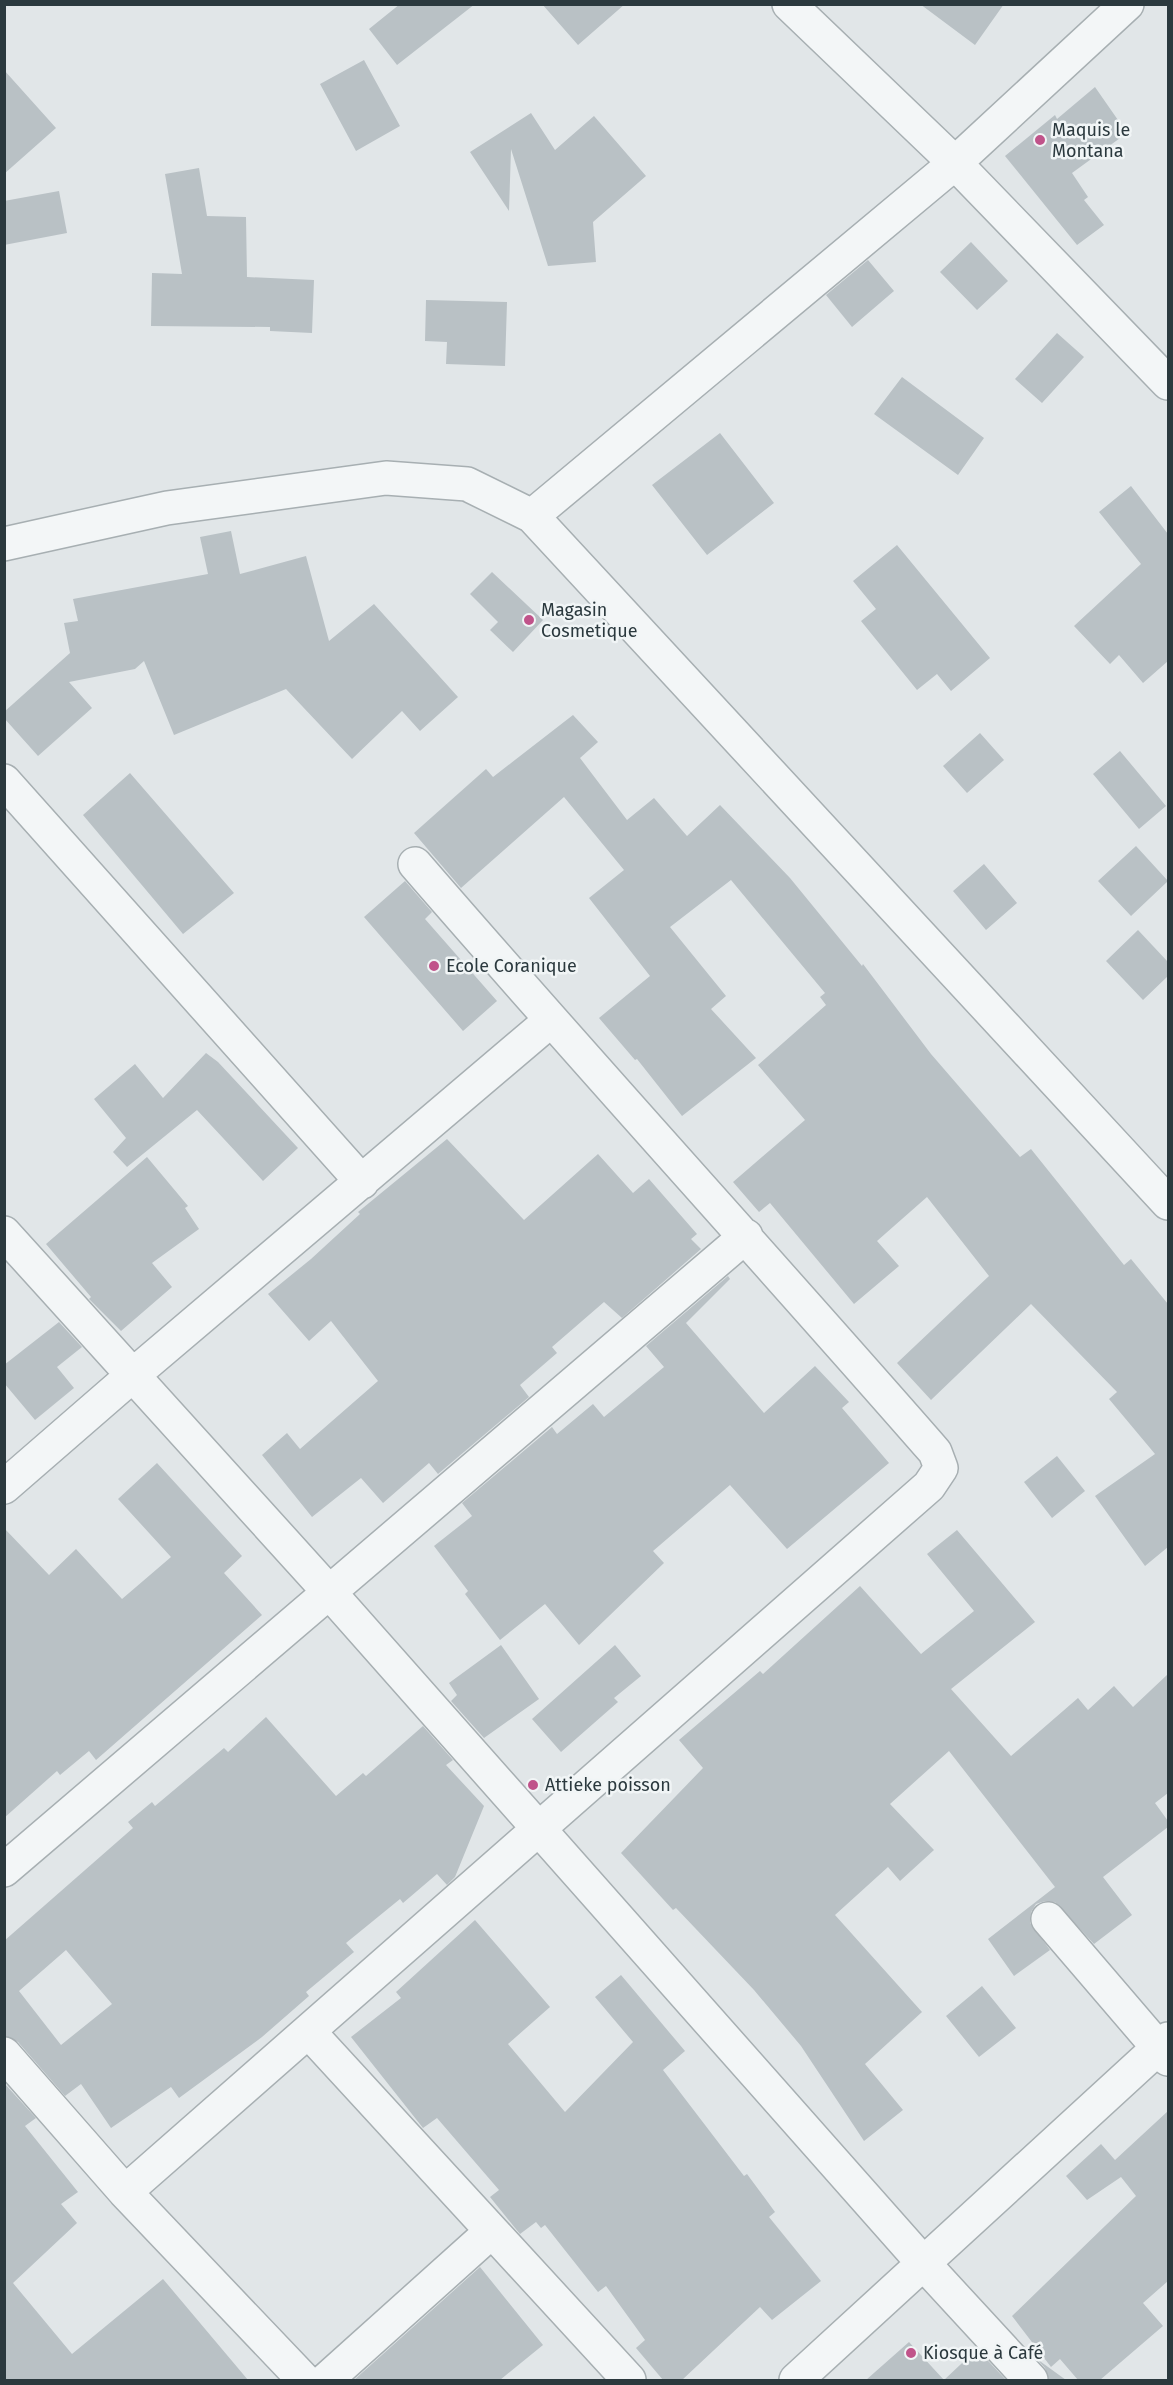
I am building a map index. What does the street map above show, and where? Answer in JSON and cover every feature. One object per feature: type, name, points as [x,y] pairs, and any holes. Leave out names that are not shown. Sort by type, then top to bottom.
[{"type":"street","points":[[789,4],[955,163],[1168,382]]},
{"type":"street","points":[[532,516],[955,163],[1127,4]]},
{"type":"street","points":[[4,544],[167,508],[386,478],[467,484],[532,516],[1168,1203]]},
{"type":"street","points":[[4,781],[362,1182]]},
{"type":"street","points":[[125,2192],[540,1830],[929,1486],[941,1468],[935,1452],[746,1236],[550,1021],[415,864]]},
{"type":"street","points":[[4,1487],[550,1021]]},
{"type":"street","points":[[4,1233],[330,1593],[925,2265],[1031,2380]]},
{"type":"street","points":[[4,1870],[746,1236]]},
{"type":"street","points":[[796,2380],[1165,2048],[1048,1919]]},
{"type":"street","points":[[309,2031],[629,2380]]},
{"type":"street","points":[[4,2054],[125,2192],[304,2380]]},
{"type":"street","points":[[326,2380],[492,2230]]},
{"type":"building","points":[[400,4],[475,4],[397,65],[369,29]]},
{"type":"building","points":[[542,4],[625,4],[578,45]]},
{"type":"building","points":[[920,4],[1004,4],[975,45]]},
{"type":"building","points":[[364,60],[400,126],[356,151],[320,84]]},
{"type":"building","points":[[4,70],[56,128],[4,174]]},
{"type":"building","points":[[1095,87],[1127,133],[1072,173],[1088,197],[1084,200],[1104,225],[1077,245],[1005,156],[1055,115],[1057,119]]},
{"type":"building","points":[[531,113],[555,150],[594,116],[646,176],[593,222],[596,262],[548,266],[511,149],[509,211],[470,152]]},
{"type":"building","points":[[199,168],[207,216],[246,217],[247,277],[314,280],[312,333],[270,331],[270,327],[151,326],[152,273],[182,274],[165,174]]},
{"type":"building","points":[[59,191],[67,233],[4,245],[4,201]]},
{"type":"building","points":[[971,242],[1008,281],[977,310],[940,272]]},
{"type":"building","points":[[868,260],[894,291],[852,327],[826,295]]},
{"type":"building","points":[[426,300],[507,302],[505,366],[446,364],[447,342],[425,341]]},
{"type":"building","points":[[1057,333],[1084,357],[1042,403],[1015,379]]},
{"type":"building","points":[[902,377],[984,438],[958,475],[874,414]]},
{"type":"building","points":[[720,433],[774,503],[707,555],[652,485]]},
{"type":"building","points":[[1131,486],[1168,534],[1168,661],[1143,683],[1119,655],[1110,664],[1074,626],[1141,564],[1099,512]]},
{"type":"building","points":[[231,531],[240,574],[306,556],[329,641],[374,604],[458,697],[420,731],[402,711],[352,759],[286,689],[174,735],[144,661],[135,669],[69,682],[92,708],[38,756],[4,718],[4,712],[70,653],[64,623],[78,621],[73,599],[208,574],[200,537]]},
{"type":"building","points":[[897,545],[990,658],[951,691],[937,674],[917,690],[861,621],[876,609],[853,581]]},
{"type":"building","points":[[492,572],[543,620],[513,652],[490,630],[498,622],[470,594]]},
{"type":"building","points":[[573,715],[598,742],[580,758],[627,820],[654,798],[687,836],[720,805],[790,878],[862,966],[863,964],[931,1054],[1020,1157],[1031,1149],[1124,1265],[1131,1259],[1168,1304],[1168,1547],[1145,1566],[1095,1496],[1155,1454],[1109,1399],[1117,1392],[1031,1304],[931,1400],[897,1363],[989,1276],[927,1197],[877,1241],[899,1266],[854,1304],[770,1203],[759,1212],[733,1182],[805,1120],[758,1065],[826,1005],[820,997],[825,993],[731,880],[670,927],[726,996],[711,1009],[756,1058],[682,1116],[637,1059],[635,1060],[599,1018],[650,976],[589,898],[624,870],[564,797],[461,888],[414,833],[486,769],[493,777]]},
{"type":"building","points":[[980,733],[1004,760],[967,793],[943,766]]},
{"type":"building","points":[[1120,751],[1166,806],[1139,829],[1093,774]]},
{"type":"building","points":[[130,773],[234,893],[183,934],[83,815]]},
{"type":"building","points":[[1136,846],[1168,881],[1131,916],[1098,881]]},
{"type":"building","points":[[984,864],[1017,903],[986,930],[953,891]]},
{"type":"building","points":[[405,881],[432,912],[425,919],[497,1001],[463,1031],[364,917]]},
{"type":"building","points":[[1138,930],[1168,962],[1168,976],[1143,1000],[1106,961]]},
{"type":"building","points":[[206,1053],[218,1062],[298,1148],[263,1181],[197,1110],[127,1167],[113,1152],[126,1138],[94,1099],[135,1064],[163,1098]]},
{"type":"building","points":[[447,1139],[524,1220],[598,1154],[633,1193],[649,1179],[697,1234],[691,1239],[701,1249],[622,1318],[604,1302],[552,1347],[557,1353],[520,1385],[529,1397],[438,1474],[429,1463],[383,1503],[361,1478],[312,1517],[262,1455],[287,1433],[300,1449],[378,1381],[331,1321],[309,1341],[268,1294],[311,1259],[360,1214],[358,1212]]},
{"type":"building","points":[[147,1157],[188,1206],[185,1208],[199,1229],[152,1263],[172,1287],[121,1331],[89,1299],[91,1297],[46,1244]]},
{"type":"building","points":[[728,1276],[730,1279],[686,1323],[764,1413],[815,1366],[849,1402],[842,1408],[889,1463],[787,1549],[730,1485],[653,1551],[664,1563],[579,1645],[545,1604],[500,1640],[465,1594],[468,1591],[434,1546],[472,1516],[462,1503],[552,1427],[557,1434],[593,1404],[604,1417],[664,1367],[646,1346]]},
{"type":"building","points":[[59,1322],[82,1347],[57,1367],[74,1388],[35,1420],[4,1383],[4,1365]]},
{"type":"building","points":[[1057,1456],[1085,1491],[1052,1518],[1024,1482]]},
{"type":"building","points":[[157,1463],[242,1556],[224,1573],[262,1615],[96,1760],[89,1751],[60,1775],[57,1771],[4,1818],[4,1528],[49,1575],[76,1549],[122,1599],[171,1557],[118,1499]]},
{"type":"building","points":[[957,1530],[1035,1622],[951,1689],[1011,1756],[1078,1698],[1088,1710],[1114,1686],[1133,1707],[1168,1674],[1168,1793],[1155,1803],[1168,1821],[1168,1827],[1103,1877],[1132,1915],[1094,1944],[1055,1902],[1045,1901],[1036,1904],[1031,1912],[1030,1923],[1050,1950],[1014,1976],[988,1939],[1055,1887],[949,1751],[890,1804],[934,1850],[900,1881],[888,1867],[835,1915],[922,2012],[865,2064],[903,2110],[864,2141],[801,2046],[754,1990],[676,1908],[673,1910],[621,1853],[703,1768],[679,1740],[760,1671],[763,1674],[860,1586],[921,1654],[974,1611],[927,1554]]},
{"type":"building","points":[[501,1645],[539,1699],[484,1738],[451,1701],[457,1695],[449,1683]]},
{"type":"building","points":[[615,1645],[641,1676],[614,1698],[618,1702],[561,1752],[532,1719]]},
{"type":"building","points":[[266,1717],[336,1796],[363,1773],[366,1776],[423,1726],[453,1760],[446,1765],[484,1806],[455,1877],[447,1885],[437,1874],[403,1903],[400,1899],[346,1943],[354,1952],[306,1992],[309,1996],[262,2037],[179,2098],[171,2087],[111,2128],[81,2084],[65,2096],[18,2042],[4,2036],[4,1941],[133,1828],[128,1822],[152,1802],[155,1806],[224,1748],[228,1752]],"holes":[[[66,1950],[112,2004],[61,2045],[19,1991]]]},
{"type":"building","points":[[475,1920],[550,2007],[508,2044],[565,2112],[633,2042],[595,1997],[621,1975],[685,2051],[663,2070],[744,2176],[747,2174],[775,2212],[769,2217],[821,2281],[772,2320],[760,2307],[682,2380],[663,2380],[636,2348],[645,2340],[606,2286],[598,2292],[545,2225],[541,2228],[536,2222],[520,2234],[490,2197],[499,2190],[437,2118],[423,2128],[351,2037],[401,1998],[396,1992]]},
{"type":"building","points":[[982,1986],[1016,2028],[979,2057],[946,2016]]},
{"type":"building","points":[[4,2083],[36,2118],[25,2126],[78,2192],[61,2204],[77,2223],[13,2283],[72,2354],[163,2279],[248,2380],[4,2380]]},
{"type":"building","points":[[1168,2111],[1168,2281],[1143,2303],[1163,2326],[1100,2380],[1078,2380],[1060,2359],[1051,2367],[1012,2316],[1136,2196],[1121,2177],[1087,2200],[1066,2176],[1101,2144],[1115,2160]]},
{"type":"building","points":[[480,2267],[543,2345],[500,2380],[354,2380]]},
{"type":"building","points":[[909,2342],[944,2380],[866,2380]]},
{"type":"building","points":[[977,2349],[1006,2380],[944,2380]]},
{"type":"building","points":[[1037,2359],[1066,2380],[1049,2380],[1045,2368]]},
{"type":"place","name":"Maquis le Montana","points":[[1040,140]]},
{"type":"place","name":"Magasin Cosmetique","points":[[529,620]]},
{"type":"place","name":"Ecole Coranique","points":[[434,966]]},
{"type":"place","name":"Attieke poisson","points":[[533,1785]]},
{"type":"place","name":"Kiosque à Café","points":[[911,2353]]}]
